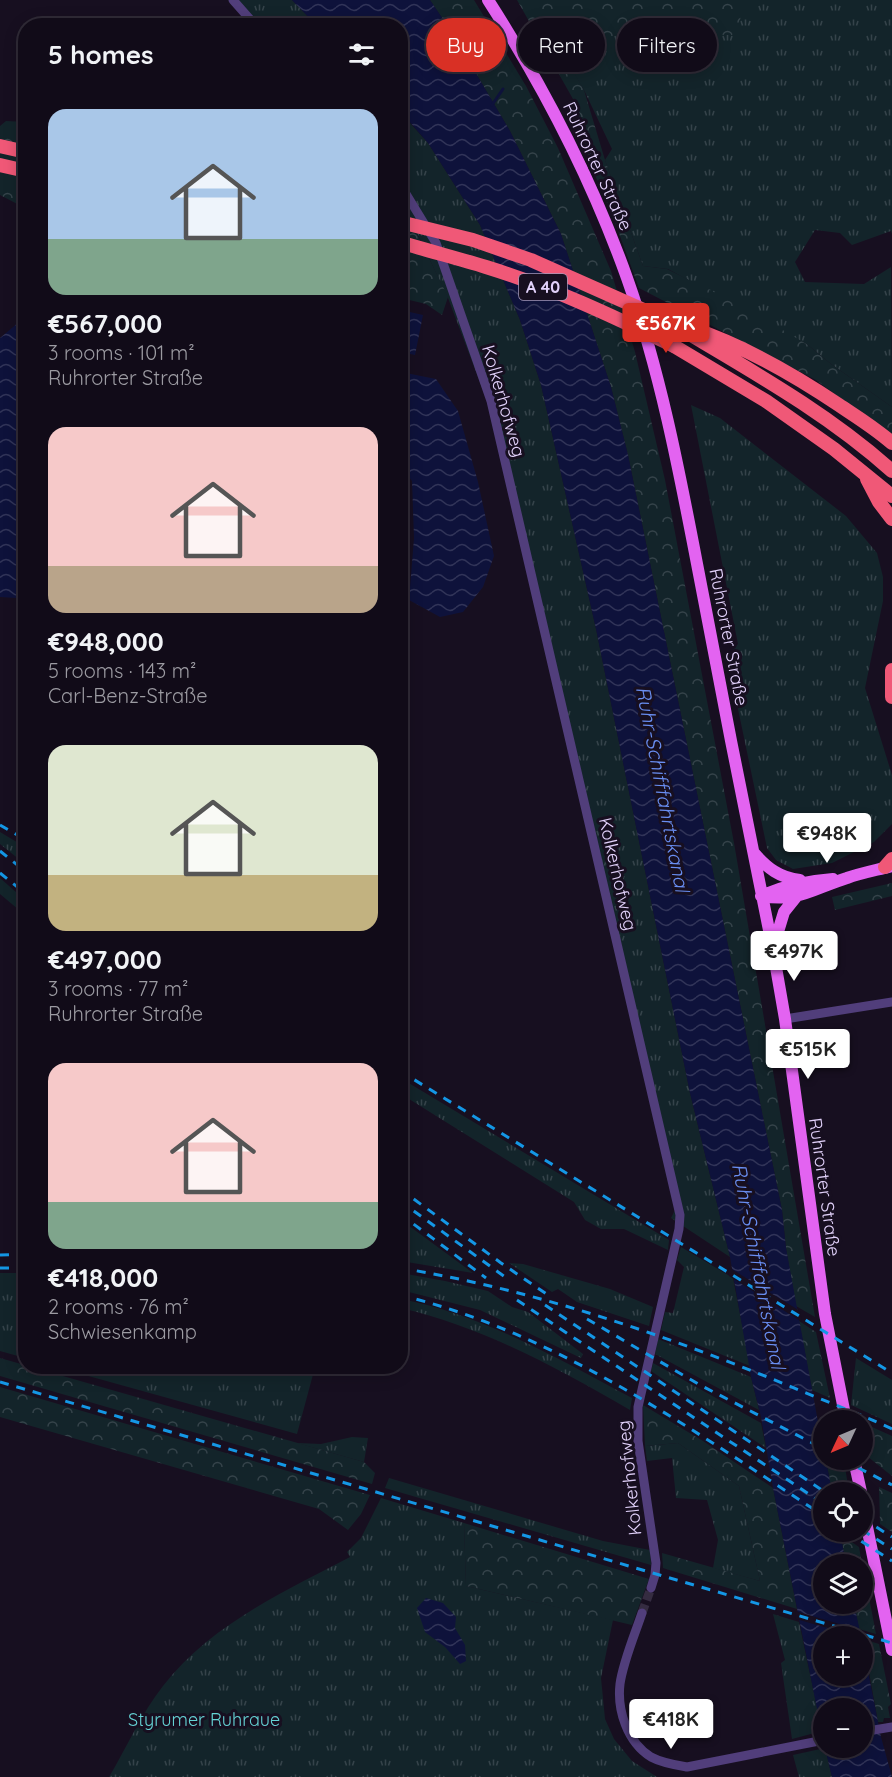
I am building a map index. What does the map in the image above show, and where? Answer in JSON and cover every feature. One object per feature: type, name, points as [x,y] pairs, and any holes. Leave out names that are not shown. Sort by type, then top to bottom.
[{"type":"highway","points":[[0,146],[18,150]]},
{"type":"highway","points":[[0,165],[18,169]]},
{"type":"highway","name":"A 40","points":[[408,224],[473,240],[531,260],[666,320],[802,402],[865,447],[892,471]]},
{"type":"highway","name":"A 40","points":[[408,245],[488,267],[534,284],[674,346],[766,401],[864,472],[892,496]]},
{"type":"highway","points":[[666,320],[727,340],[806,382],[878,430],[892,442]]},
{"type":"highway","points":[[864,472],[879,502],[892,519]]},
{"type":"highway","points":[[892,670],[892,697]]},
{"type":"main road","name":"Ruhrorter Straße","points":[[488,0],[511,35],[559,120],[605,220],[644,329],[683,491],[773,950],[785,1019],[825,1314],[844,1410]]},
{"type":"main road","points":[[753,852],[765,866],[779,875],[789,879],[810,881]]},
{"type":"main road","points":[[761,896],[780,899],[796,897],[890,864]]},
{"type":"main road","points":[[761,896],[781,887],[810,881],[846,878]]},
{"type":"main road","points":[[773,950],[784,912],[796,897]]},
{"type":"main road","points":[[870,1542],[892,1650]]},
{"type":"street","points":[[233,0],[249,18]]},
{"type":"street","name":"Kolkerhofweg","points":[[408,197],[436,243],[491,401],[680,1215],[679,1229],[638,1407],[638,1441],[656,1563],[656,1575],[651,1588]]},
{"type":"street","points":[[785,1019],[892,1002]]},
{"type":"street","points":[[640,1618],[621,1681],[620,1710],[628,1730],[638,1745],[651,1757],[687,1767],[813,1742]]},
{"type":"street","points":[[873,1730],[892,1727]]},
{"type":"green space","points":[[228,0],[292,0],[309,18],[245,18]]},
{"type":"green space","points":[[430,0],[474,0],[485,18],[442,18]]},
{"type":"green space","points":[[517,0],[741,0],[740,27],[732,35],[717,35],[717,18],[617,18],[617,35],[605,38],[605,18],[527,18]]},
{"type":"green space","points":[[530,0],[892,0],[892,234],[891,231],[852,245],[840,233],[815,230],[795,262],[805,282],[864,284],[891,267],[892,407],[808,345],[668,269],[643,266],[605,160],[612,149],[573,72],[605,72],[605,18],[541,18]]},
{"type":"green space","points":[[506,53],[558,148],[611,271],[635,352],[665,480],[734,843],[815,1317],[796,1306],[782,1210],[628,455],[611,387],[561,234],[510,131],[475,72],[506,72]]},
{"type":"green space","points":[[558,72],[574,72],[584,90],[605,160],[643,266],[667,269],[744,307],[808,345],[892,407],[892,437],[816,380],[639,288],[613,217],[589,161],[573,99]]},
{"type":"green space","points":[[6,121],[18,122],[18,204],[0,195],[0,126]]},
{"type":"green space","points":[[408,121],[428,143],[480,225],[520,320],[541,385],[596,629],[690,1093],[730,1257],[671,1218],[675,1210],[487,401],[448,298],[408,214]]},
{"type":"green space","points":[[408,215],[448,297],[442,315],[426,304],[408,300]]},
{"type":"green space","points":[[691,405],[720,418],[846,516],[877,553],[883,577],[883,601],[865,688],[892,775],[892,824],[874,842],[832,863],[793,869],[776,860],[767,848],[727,656],[738,644]]},
{"type":"green space","points":[[0,832],[18,843],[18,858],[0,844]]},
{"type":"green space","points":[[0,878],[18,894],[18,909],[0,894]]},
{"type":"green space","points":[[892,883],[892,896],[835,910],[832,897]]},
{"type":"green space","points":[[408,1083],[669,1240],[668,1250],[624,1229],[601,1229],[585,1220],[574,1202],[408,1098]]},
{"type":"green space","points":[[408,1225],[473,1273],[408,1262]]},
{"type":"green space","points":[[681,1247],[733,1278],[750,1366],[661,1330],[665,1312],[673,1313],[684,1267],[677,1260]]},
{"type":"green space","points":[[509,1263],[523,1264],[610,1289],[653,1307],[649,1326],[577,1302],[558,1289],[552,1292]]},
{"type":"green space","points":[[0,1273],[18,1273],[18,1356],[0,1351]]},
{"type":"green space","points":[[408,1274],[488,1291],[512,1307],[528,1312],[583,1354],[581,1358],[480,1310],[408,1292]]},
{"type":"green space","points":[[408,1301],[431,1306],[491,1327],[577,1368],[632,1398],[630,1410],[519,1350],[431,1316],[408,1310]]},
{"type":"green space","points":[[799,1321],[816,1332],[830,1398],[812,1390]]},
{"type":"green space","points":[[658,1339],[751,1377],[759,1410],[655,1354]]},
{"type":"green space","points":[[0,1358],[18,1363],[18,1374],[56,1374],[364,1462],[375,1473],[372,1484],[0,1376]]},
{"type":"green space","points":[[856,1358],[892,1380],[892,1424],[873,1415],[873,1410],[862,1410],[851,1405]]},
{"type":"green space","points":[[653,1363],[761,1423],[766,1448],[651,1371]]},
{"type":"green space","points":[[81,1374],[313,1374],[297,1434]]},
{"type":"green space","points":[[0,1387],[370,1495],[361,1514],[348,1530],[319,1509],[0,1417]]},
{"type":"green space","points":[[643,1405],[703,1441],[773,1488],[797,1609],[663,1568],[662,1553],[760,1581],[739,1486],[678,1443],[645,1446]]},
{"type":"green space","points":[[873,1427],[892,1436],[892,1476],[873,1461]]},
{"type":"green space","points":[[352,1437],[368,1438],[364,1462],[297,1443],[321,1444]]},
{"type":"green space","points":[[678,1443],[739,1486],[760,1581],[713,1568],[718,1540],[707,1500],[676,1498],[672,1458],[647,1461],[645,1446]]},
{"type":"green space","points":[[828,1470],[845,1470],[847,1482],[830,1482]]},
{"type":"green space","points":[[389,1478],[603,1541],[650,1550],[651,1565],[385,1488]]},
{"type":"green space","points":[[879,1487],[892,1493],[892,1532],[880,1524]]},
{"type":"green space","name":"Styrumer Ruhraue","points":[[381,1498],[464,1523],[466,1586],[613,1620],[601,1678],[605,1719],[614,1739],[632,1761],[657,1777],[109,1777],[148,1708],[182,1664],[203,1645],[249,1612],[350,1557],[347,1552],[361,1538]]},
{"type":"green space","points":[[464,1523],[649,1579],[632,1625],[466,1586]]},
{"type":"green space","points":[[842,1542],[852,1542],[859,1547],[860,1554],[844,1554]]},
{"type":"green space","points":[[773,1614],[799,1622],[815,1698],[813,1698],[813,1733],[792,1739],[781,1663],[785,1660]]},
{"type":"green space","points":[[856,1614],[872,1614],[876,1634],[873,1633],[873,1626],[858,1626]]},
{"type":"green space","points":[[873,1642],[879,1644],[891,1704],[888,1707],[890,1718],[884,1718],[883,1722],[878,1722],[871,1686]]},
{"type":"green space","points":[[813,1751],[813,1758],[827,1758],[832,1777],[799,1777],[793,1755]]},
{"type":"water","name":"Ruhr-Schifffahrtskanal","points":[[292,0],[430,0],[442,18],[426,18],[426,72],[475,72],[510,131],[561,234],[611,387],[628,455],[782,1210],[786,1248],[816,1410],[813,1410],[813,1470],[828,1470],[830,1482],[813,1482],[813,1542],[842,1542],[844,1554],[813,1554],[813,1614],[856,1614],[859,1626],[813,1626],[813,1686],[871,1686],[892,1777],[832,1777],[827,1758],[873,1758],[873,1698],[815,1698],[761,1417],[751,1377],[730,1257],[690,1093],[596,629],[541,385],[520,320],[480,225],[428,143],[408,120],[408,18],[309,18]]},
{"type":"water","points":[[408,312],[423,315],[415,355],[408,354]]},
{"type":"water","points":[[18,323],[17,598],[0,597],[0,338]]},
{"type":"water","points":[[408,373],[436,379],[458,411],[478,482],[494,556],[483,587],[463,612],[440,617],[409,600],[414,538],[412,481],[408,476]]},
{"type":"water","points":[[426,1598],[443,1603],[456,1617],[455,1628],[465,1645],[466,1661],[460,1664],[445,1647],[425,1632],[417,1608]]},
{"type":"pier","points":[[728,1267],[800,1311],[802,1322],[729,1276]]},
{"type":"pier","points":[[795,1611],[846,1626],[821,1626],[796,1619]]},
{"type":"waterway","points":[[492,105],[503,89]]},
{"type":"tunnel","points":[[642,1613],[651,1588]]},
{"type":"railway","points":[[0,825],[18,835]]},
{"type":"railway","points":[[0,851],[18,866]]},
{"type":"railway","points":[[0,873],[18,888]]},
{"type":"railway","points":[[408,1076],[892,1373]]},
{"type":"railway","points":[[408,1195],[548,1295]]},
{"type":"railway","points":[[408,1207],[505,1277]]},
{"type":"railway","points":[[408,1220],[486,1278]]},
{"type":"railway","points":[[0,1255],[18,1254]]},
{"type":"railway","points":[[0,1268],[18,1268]]},
{"type":"railway","points":[[408,1269],[500,1288],[645,1331],[740,1366],[892,1429]]},
{"type":"railway","points":[[408,1297],[458,1312],[514,1333],[568,1359],[673,1418],[813,1509]]},
{"type":"railway","points":[[517,1300],[813,1497]]},
{"type":"railway","points":[[545,1305],[813,1484]]},
{"type":"railway","points":[[587,1319],[700,1385],[813,1443]]},
{"type":"railway","points":[[0,1382],[892,1643]]},
{"type":"railway","points":[[863,1470],[892,1485]]},
{"type":"railway","points":[[873,1525],[892,1537]]},
{"type":"railway","points":[[873,1537],[892,1549]]},
{"type":"railway","points":[[863,1542],[892,1561]]}]
